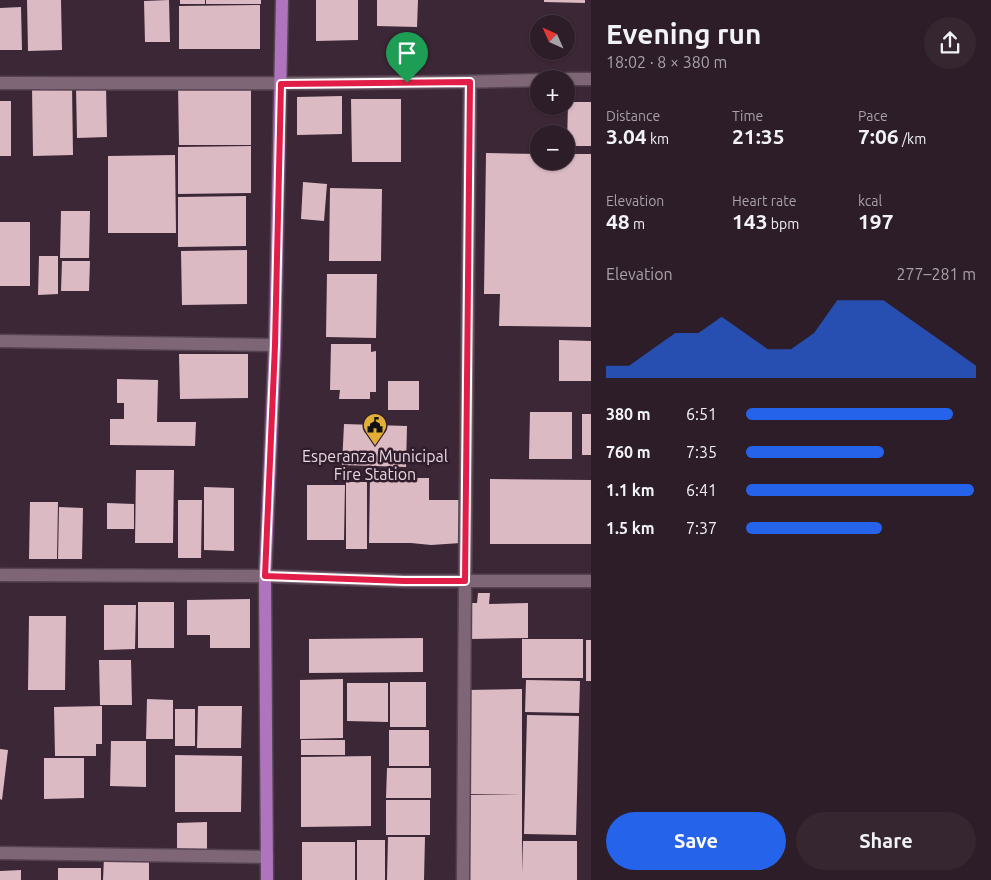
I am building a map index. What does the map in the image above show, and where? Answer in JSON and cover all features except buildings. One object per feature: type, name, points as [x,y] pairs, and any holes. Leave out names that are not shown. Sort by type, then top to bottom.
[{"type":"main road","points":[[267,880],[265,576],[275,345],[282,0]]},
{"type":"street","points":[[575,79],[591,78]]},
{"type":"street","points":[[0,83],[281,84],[530,80]]},
{"type":"street","points":[[463,880],[470,82]]},
{"type":"street","points":[[0,341],[275,345]]},
{"type":"street","points":[[0,575],[265,576],[404,581],[591,581]]},
{"type":"street","points":[[0,853],[267,856]]},
{"type":"place","name":"Esperanza Municipal Fire Station","points":[[375,446]]},
{"type":"route","points":[[470,82],[465,581],[404,581],[265,576],[275,345],[281,84],[407,83],[470,82]]}]
